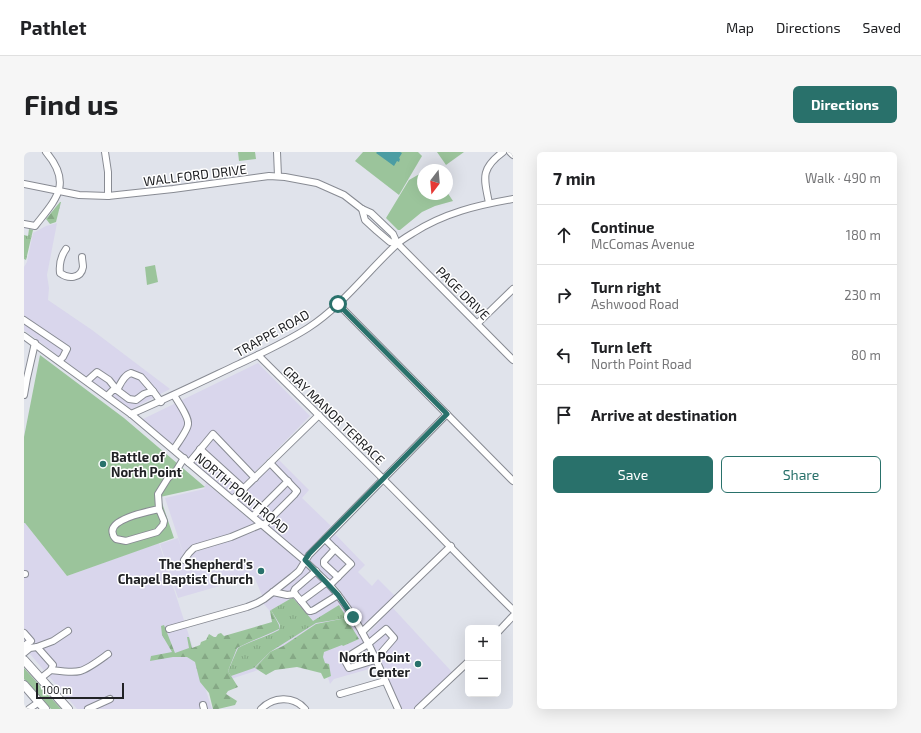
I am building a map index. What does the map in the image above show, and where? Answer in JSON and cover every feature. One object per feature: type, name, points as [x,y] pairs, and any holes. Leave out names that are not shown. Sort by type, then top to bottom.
[{"type":"main road","points":[[24,660],[68,709]]},
{"type":"main road","points":[[25,687],[45,709]]},
{"type":"street","points":[[24,224],[36,226],[54,202],[59,191],[60,175],[46,152]]},
{"type":"street","points":[[105,152],[108,172],[108,196]]},
{"type":"street","points":[[277,152],[278,176]]},
{"type":"street","points":[[489,203],[485,184],[486,172],[488,165],[503,152]]},
{"type":"street","points":[[510,152],[513,155]]},
{"type":"street","name":"WALLFORD DRIVE","points":[[24,184],[79,195],[108,196],[278,176],[317,183],[344,195],[362,209],[371,213],[393,234],[397,243]]},
{"type":"street","name":"TRAPPE ROAD","points":[[131,414],[293,338],[338,304],[397,243],[422,227],[465,209],[513,199]]},
{"type":"street","name":"WALLFORD DRIVE","points":[[362,209],[365,220],[390,242],[397,243]]},
{"type":"street","name":"PAGE DRIVE","points":[[397,243],[513,360]]},
{"type":"street","points":[[66,249],[61,258],[59,267],[60,272],[63,275],[69,277],[79,275],[83,267],[82,257]]},
{"type":"street","points":[[478,323],[513,289]]},
{"type":"street","points":[[338,304],[513,482]]},
{"type":"street","points":[[24,320],[68,349],[59,361]]},
{"type":"street","points":[[24,395],[34,343],[39,331]]},
{"type":"street","name":"NORTH POINT ROAD","points":[[24,336],[131,414],[305,560],[328,583],[348,608],[368,644],[398,709]]},
{"type":"street","points":[[45,351],[52,339]]},
{"type":"street","name":"GRAY MANOR TERRACE","points":[[258,355],[384,479],[451,546],[485,584],[513,610]]},
{"type":"street","points":[[87,381],[97,372],[109,380],[117,390],[129,398],[136,400],[144,394],[153,392]]},
{"type":"street","points":[[107,396],[113,390],[117,390],[125,376],[131,372],[141,377],[161,401]]},
{"type":"street","points":[[174,395],[187,418],[188,423],[186,430],[174,449]]},
{"type":"street","points":[[169,629],[257,603],[273,592],[299,571],[309,554],[447,414]]},
{"type":"street","points":[[233,500],[319,415]]},
{"type":"street","points":[[159,509],[124,518],[118,522],[112,530],[112,534],[116,539],[126,541],[157,532],[163,525],[164,521],[159,509],[158,494],[168,478],[200,449],[213,434],[255,478]]},
{"type":"street","points":[[200,449],[244,489]]},
{"type":"street","points":[[184,560],[194,548],[231,537],[263,525],[294,495],[297,490],[270,464]]},
{"type":"street","points":[[253,516],[288,481]]},
{"type":"street","points":[[301,601],[338,577],[351,564],[324,539]]},
{"type":"street","points":[[362,632],[451,546]]},
{"type":"street","points":[[335,549],[324,561],[324,564],[338,577]]},
{"type":"street","points":[[316,571],[294,591],[309,611],[338,595]]},
{"type":"street","points":[[273,592],[287,595],[295,594]]},
{"type":"street","points":[[501,629],[513,616]]},
{"type":"street","points":[[386,629],[394,638],[375,660],[349,668],[344,659],[368,644],[386,629]]},
{"type":"street","points":[[24,653],[30,648],[53,641],[68,631]]},
{"type":"street","points":[[24,633],[32,641],[24,646]]},
{"type":"street","points":[[37,647],[53,665],[51,670],[41,678]]},
{"type":"street","points":[[51,670],[81,671],[108,654]]},
{"type":"street","points":[[423,708],[465,665]]},
{"type":"street","points":[[340,694],[385,681]]},
{"type":"street","points":[[88,709],[110,699]]},
{"type":"street","points":[[261,709],[273,701],[286,699],[301,704],[305,709]]},
{"type":"street","points":[[29,709],[39,702]]},
{"type":"shaded area","points":[[57,223],[47,275],[49,288],[48,300],[92,330],[170,389],[130,410],[24,330],[24,267],[27,262],[33,233],[46,226]]},
{"type":"shaded area","points":[[258,363],[310,416],[231,496],[141,420]]},
{"type":"shaded area","points":[[277,458],[309,490],[302,498],[331,526],[303,556],[236,500]]},
{"type":"shaded area","points":[[206,483],[301,562],[297,569],[263,598],[254,576],[178,598],[160,544],[178,538],[184,556],[244,535],[184,555],[165,498],[204,489]]},
{"type":"shaded area","points":[[24,523],[67,576],[159,543],[193,648],[273,622],[269,610],[263,603],[306,565],[325,581],[341,603],[362,638],[376,667],[334,679],[330,684],[325,668],[298,663],[258,670],[234,678],[209,692],[193,650],[212,709],[77,709],[24,647]]},
{"type":"shaded area","points":[[334,533],[365,565],[358,572],[372,586],[378,579],[395,596],[364,628],[340,590],[309,559]]},
{"type":"shaded area","points":[[392,607],[452,672],[415,709],[402,709],[367,635]]},
{"type":"green space","points":[[238,152],[255,152],[256,159],[239,161]]},
{"type":"green space","points":[[363,152],[418,152],[422,156],[399,195],[355,161]]},
{"type":"green space","points":[[437,152],[464,152],[447,164],[445,164]]},
{"type":"green space","points":[[417,175],[417,200],[453,201],[435,206],[422,212],[398,230],[386,218],[409,180]]},
{"type":"green space","points":[[60,202],[56,222],[50,224],[46,219]]},
{"type":"green space","points":[[29,229],[33,230],[26,260],[24,259],[24,235],[28,236]]},
{"type":"green space","points":[[155,265],[158,282],[147,285],[145,267]]},
{"type":"green space","points":[[40,355],[124,418],[205,487],[160,497],[174,538],[67,576],[24,523],[24,437]]},
{"type":"green space","points":[[293,598],[313,621],[339,605],[347,618],[316,623],[270,652],[254,668],[231,676],[228,671],[238,648],[279,630],[280,625],[271,610]]},
{"type":"green space","points":[[271,610],[279,625],[279,629],[237,648],[228,671],[238,687],[228,691],[226,694],[237,701],[235,705],[213,709],[209,693],[200,682],[195,662],[187,657],[173,657],[150,661],[151,656],[172,652],[162,635],[161,626],[164,625],[175,653],[189,648],[187,637],[189,637],[192,648],[200,645],[201,642],[206,640],[209,634],[216,637],[221,633],[224,636],[272,622]]},
{"type":"green space","points":[[346,618],[359,639],[324,652],[323,657],[325,663],[329,664],[331,676],[324,679],[321,673],[297,667],[275,670],[266,675],[255,668],[270,652],[283,646],[316,624]]},
{"type":"green space","points":[[24,668],[61,709],[51,709],[24,679]]},
{"type":"water","points":[[376,153],[402,153],[399,158],[399,162],[397,161],[394,166]]},
{"type":"place","name":"Battle of North Point","points":[[103,464]]},
{"type":"place","name":"The Shepherd’s Chapel Baptist Church","points":[[261,571]]},
{"type":"place","name":"North Point Center","points":[[418,664]]},
{"type":"route","points":[[338,304],[447,414],[309,554],[305,560],[341,597],[353,617]]}]
